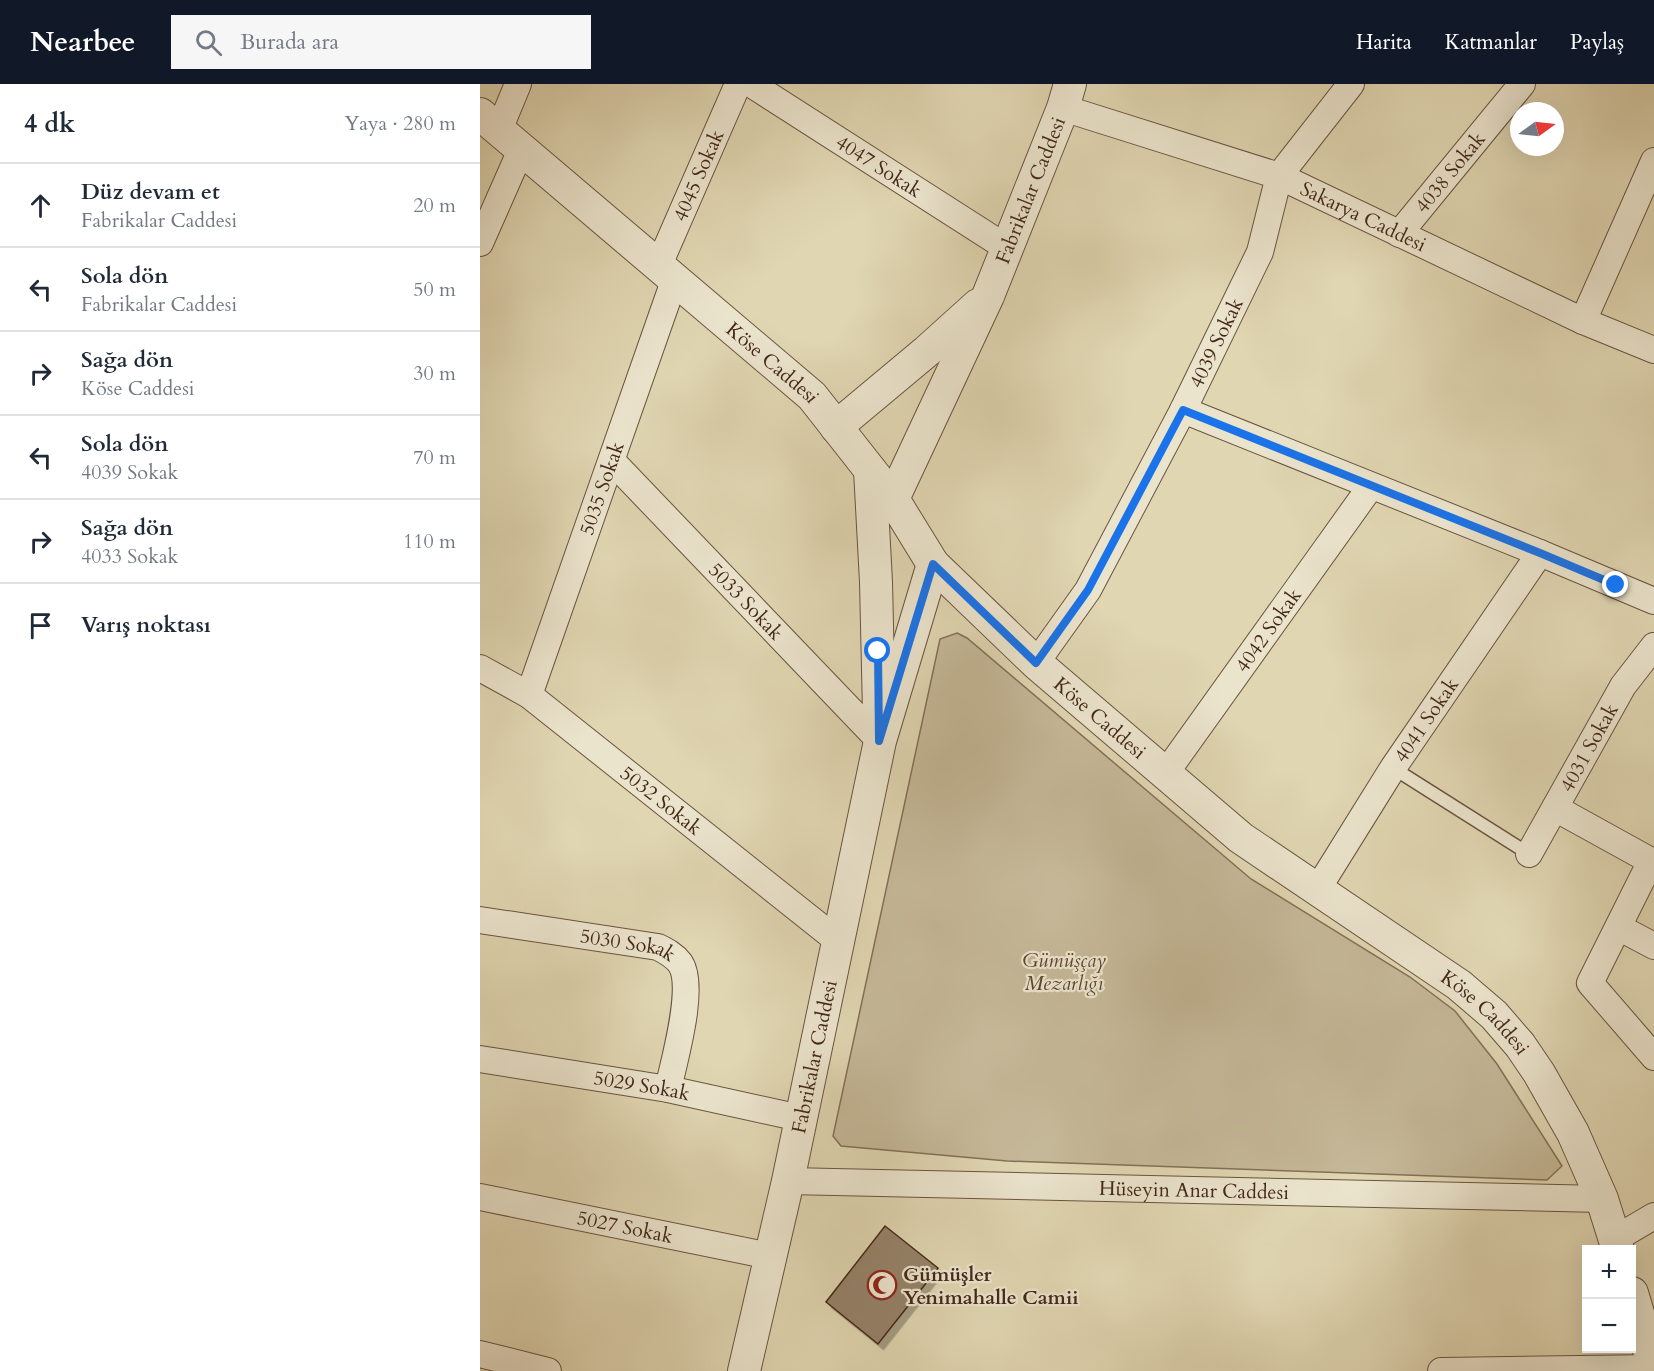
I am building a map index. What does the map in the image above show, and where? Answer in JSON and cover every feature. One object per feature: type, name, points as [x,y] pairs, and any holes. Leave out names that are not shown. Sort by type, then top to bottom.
[{"type":"street","points":[[489,122],[518,84]]},
{"type":"street","name":"4045 Sokak","points":[[666,274],[738,84]]},
{"type":"street","name":"4047 Sokak","points":[[751,84],[1007,248]]},
{"type":"street","name":"4039 Sokak","points":[[1036,663],[1088,590],[1183,410],[1260,252],[1279,176],[1351,84]]},
{"type":"street","name":"4038 Sokak","points":[[1399,234],[1522,84]]},
{"type":"street","name":"Fabrikalar Caddesi","points":[[893,499],[988,296],[1067,96]]},
{"type":"street","name":"Sakarya Caddesi","points":[[1067,96],[1279,176],[1583,321],[1654,350]]},
{"type":"street","name":"Köse Caddesi","points":[[489,122],[812,396],[893,499],[933,564],[1036,663],[1241,838],[1459,985],[1494,1015],[1520,1045],[1574,1133],[1602,1199],[1617,1244]]},
{"type":"street","points":[[480,243],[521,150]]},
{"type":"street","points":[[1583,321],[1654,161]]},
{"type":"street","name":"5035 Sokak","points":[[529,695],[612,461],[666,274]]},
{"type":"street","name":"Fabrikalar Caddesi","points":[[836,427],[927,351],[988,296]]},
{"type":"street","points":[[1183,410],[1654,601]]},
{"type":"street","name":"5033 Sokak","points":[[612,461],[879,741]]},
{"type":"street","name":"Fabrikalar Caddesi","points":[[870,470],[876,582],[879,741]]},
{"type":"street","name":"4042 Sokak","points":[[1165,774],[1371,486]]},
{"type":"street","name":"4041 Sokak","points":[[1317,890],[1393,768],[1540,553]]},
{"type":"street","name":"Fabrikalar Caddesi","points":[[744,1371],[788,1180],[879,741],[933,564]]},
{"type":"street","name":"4031 Sokak","points":[[1529,854],[1623,686],[1654,646]]},
{"type":"street","name":"5032 Sokak","points":[[480,668],[529,695],[837,940]]},
{"type":"street","points":[[1555,808],[1651,861],[1620,928],[1590,983],[1654,1057]]},
{"type":"street","name":"5030 Sokak","points":[[480,920],[658,946],[671,953],[680,963],[685,976],[687,993],[668,1089]]},
{"type":"street","points":[[1620,928],[1654,946]]},
{"type":"street","name":"5029 Sokak","points":[[480,1059],[668,1089],[800,1118]]},
{"type":"street","name":"Hüseyin Anar Caddesi","points":[[788,1180],[1602,1199]]},
{"type":"street","name":"5027 Sokak","points":[[480,1197],[770,1256]]},
{"type":"street","points":[[1617,1244],[1654,1216]]},
{"type":"street","points":[[1441,1371],[1654,1367],[1634,1299]]},
{"type":"street","points":[[480,1354],[548,1371]]},
{"type":"lane","points":[[1393,768],[1529,854]]},
{"type":"green space","name":"Gümüşçay Mezarlığı","points":[[957,633],[967,638],[1251,879],[1410,977],[1455,1011],[1497,1064],[1562,1166],[1547,1180],[1007,1161],[841,1146],[833,1136],[940,639]]},
{"type":"building","name":"Gümüşler Yenimahalle Camii","points":[[885,1226],[938,1268],[878,1344],[826,1302]]},
{"type":"place","name":"Gümüşler Yenimahalle Camii","points":[[882,1285]]},
{"type":"route","points":[[878,651],[879,741],[933,564],[1036,663],[1088,590],[1183,410],[1616,585]]}]
